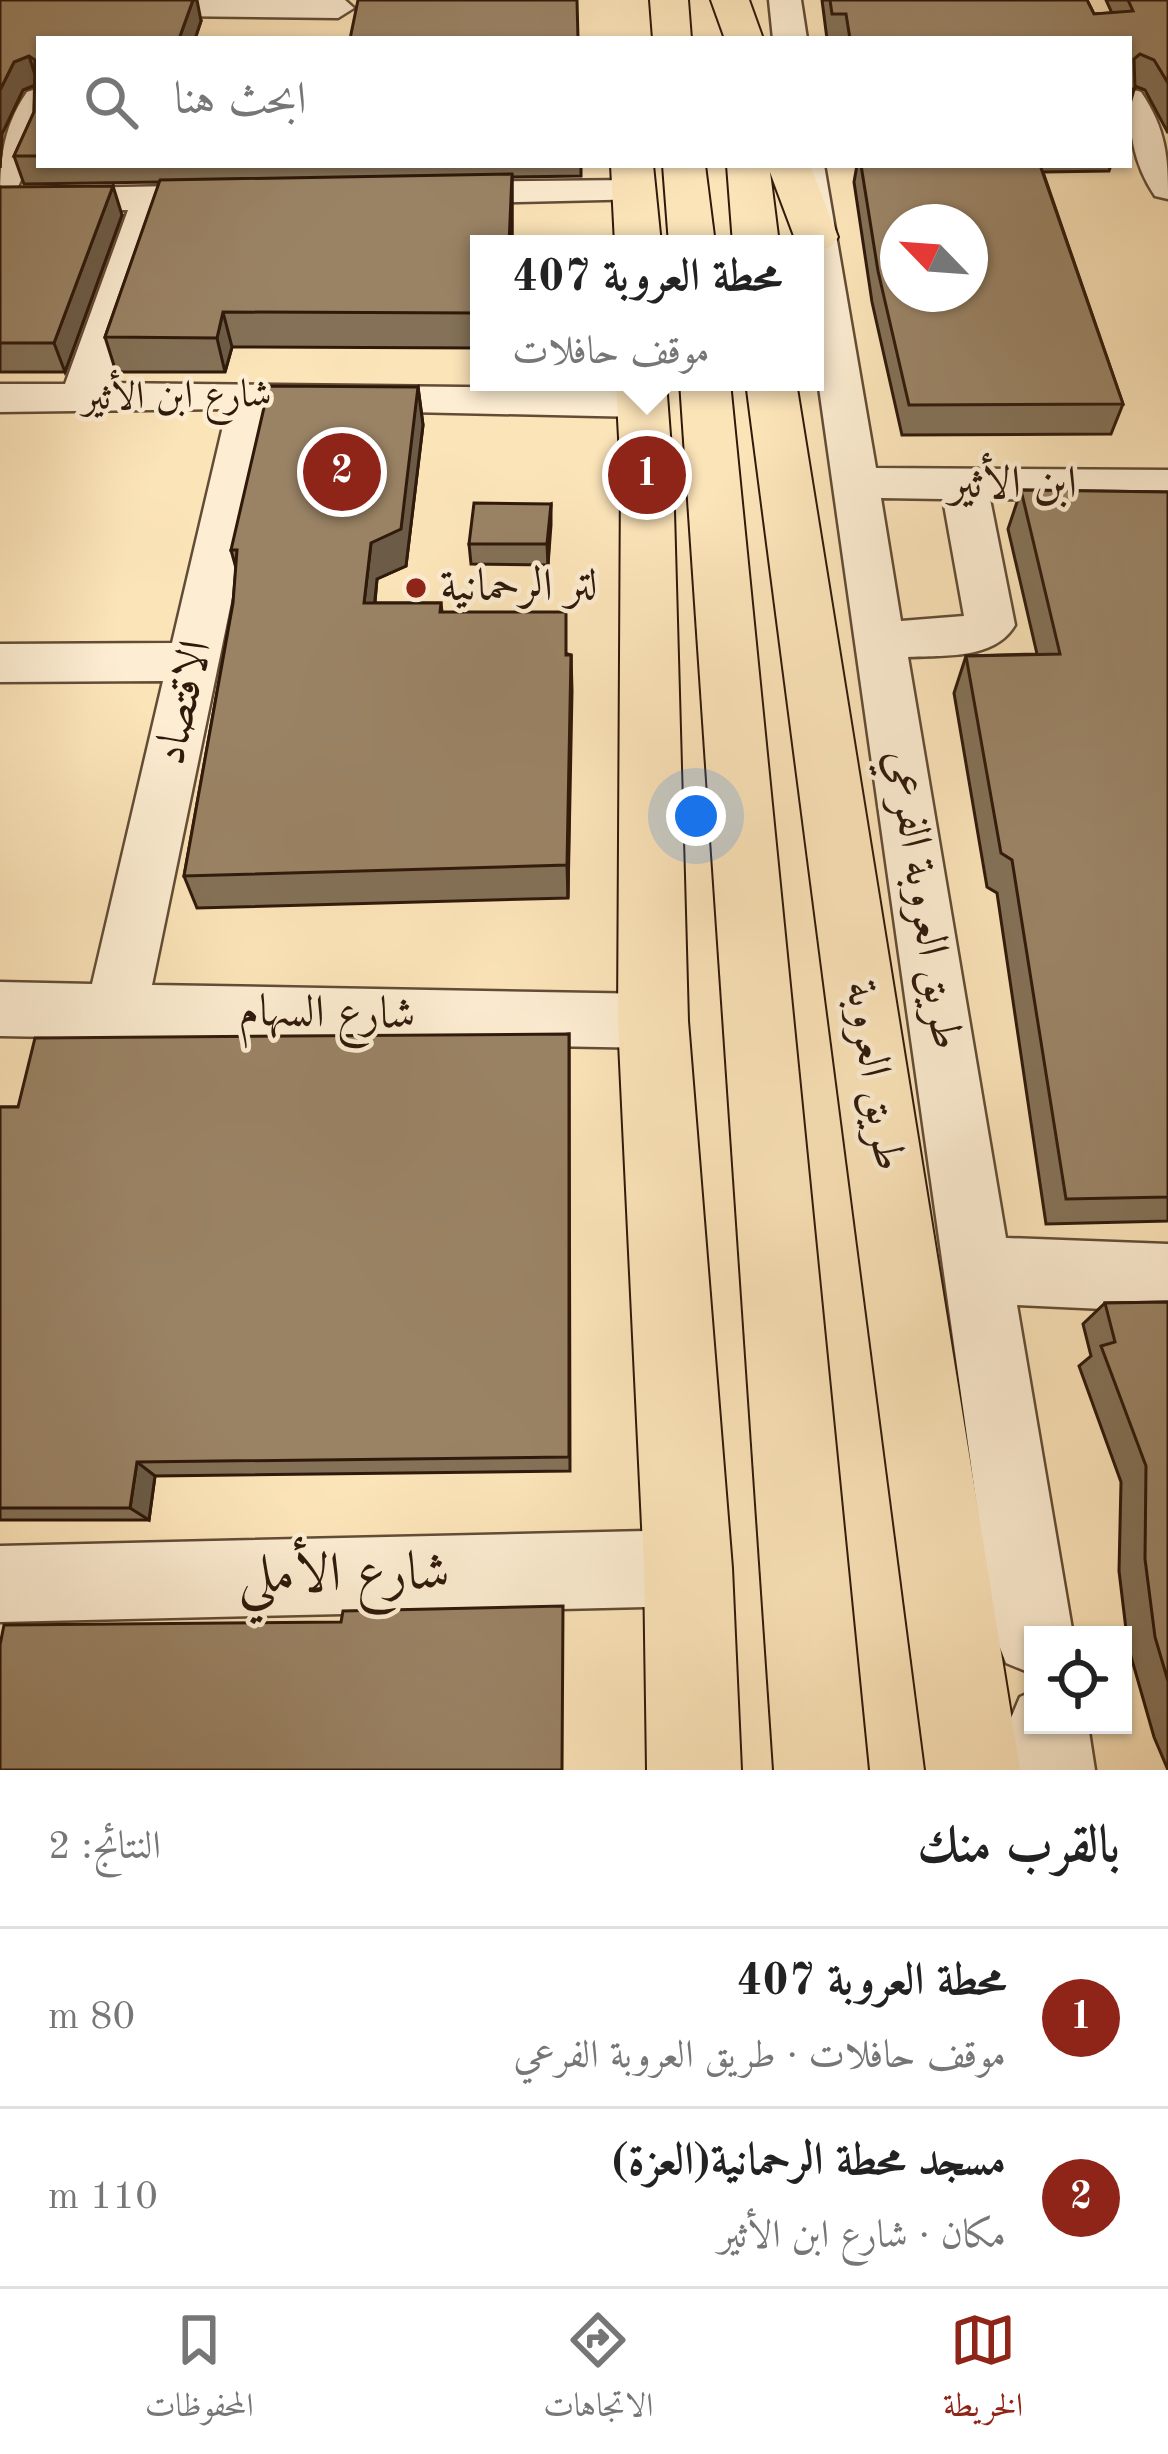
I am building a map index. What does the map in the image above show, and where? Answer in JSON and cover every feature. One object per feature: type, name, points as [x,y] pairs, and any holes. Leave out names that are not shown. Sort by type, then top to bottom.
[{"type":"main road","points":[[669,0],[673,36]]},
{"type":"main road","points":[[730,0],[734,36]]},
{"type":"main road","points":[[730,0],[743,36]]},
{"type":"main road","points":[[684,168],[691,235]]},
{"type":"main road","points":[[748,168],[755,235]]},
{"type":"main road","points":[[790,168],[814,235]]},
{"type":"main road","points":[[633,178],[637,235]]},
{"type":"main road","points":[[694,1770],[688,1568],[653,1021],[647,475],[707,400]]},
{"type":"main road","points":[[707,400],[821,1770]]},
{"type":"main road","name":"طريق العروبة","points":[[707,400],[940,1517],[974,1770]]},
{"type":"street","points":[[785,0],[790,36]]},
{"type":"street","points":[[0,4],[337,16]]},
{"type":"street","points":[[67,36],[81,4]]},
{"type":"street","points":[[0,187],[36,106]]},
{"type":"street","points":[[1132,106],[1168,188]]},
{"type":"street","name":"طريق العروبة الفرعي","points":[[806,168],[815,235]]},
{"type":"street","points":[[398,193],[633,178]]},
{"type":"street","points":[[0,201],[260,195]]},
{"type":"street","points":[[81,398],[151,198]]},
{"type":"street","name":"طريق العروبة الفرعي","points":[[824,290],[981,1270],[1033,1626]]},
{"type":"street","name":"شارع ابن الأثير","points":[[0,398],[252,394],[707,400]]},
{"type":"street","name":"الاقتصاد","points":[[116,1011],[252,394]]},
{"type":"street","name":"ابن الأثير","points":[[857,483],[1168,484]]},
{"type":"street","points":[[880,640],[966,636],[990,625],[964,486]]},
{"type":"street","points":[[0,663],[195,662]]},
{"type":"street","name":"شارع السهام","points":[[0,1009],[653,1021]]},
{"type":"street","points":[[981,1270],[1168,1278]]},
{"type":"street","name":"شارع الأملي","points":[[0,1584],[688,1568]]},
{"type":"street","points":[[1049,1734],[1054,1770]]},
{"type":"building","points":[[0,0],[193,0],[180,36],[36,36],[36,156],[14,156],[34,112],[35,60],[29,56],[14,62],[0,90]]},
{"type":"building","points":[[358,0],[577,0],[578,36],[351,36]]},
{"type":"building","points":[[830,0],[1087,0],[1094,14],[1133,11],[1128,0],[1168,0],[1168,83],[1154,60],[1140,54],[1134,59],[1132,89],[1132,36],[850,36],[846,14],[832,14]]},
{"type":"building","points":[[861,168],[1041,168],[1123,404],[909,405],[887,312],[988,312],[988,204],[880,204],[880,280]]},
{"type":"building","points":[[512,174],[509,235],[470,235],[470,313],[223,312],[217,338],[105,337],[160,180]]},
{"type":"building","points":[[113,186],[54,343],[0,343],[0,187]]},
{"type":"building","points":[[269,386],[418,387],[401,529],[371,543],[364,603],[441,603],[440,612],[566,612],[566,655],[571,655],[567,865],[184,876],[233,603],[237,550],[231,550]]},
{"type":"building","points":[[1021,490],[1168,492],[1168,1197],[1066,1199],[1012,860],[1001,853],[966,656],[1060,654]]},
{"type":"building","points":[[474,503],[551,504],[547,544],[469,544]]},
{"type":"building","points":[[569,1034],[569,1457],[137,1462],[130,1508],[0,1508],[0,1107],[18,1107],[35,1038]]},
{"type":"building","points":[[1168,1302],[1168,1681],[1155,1637],[1145,1559],[1146,1466],[1101,1346],[1115,1342],[1105,1303]]},
{"type":"building","points":[[563,1606],[562,1770],[0,1770],[4,1625],[341,1622],[343,1611]]},
{"type":"place","name":"مسجد محطة الرحمانية(العزة)","points":[[342,472]]},
{"type":"place","name":"محطة العروبة 407","points":[[647,475]]},
{"type":"place","name":"لتر الرحمانية","points":[[416,588]]}]
